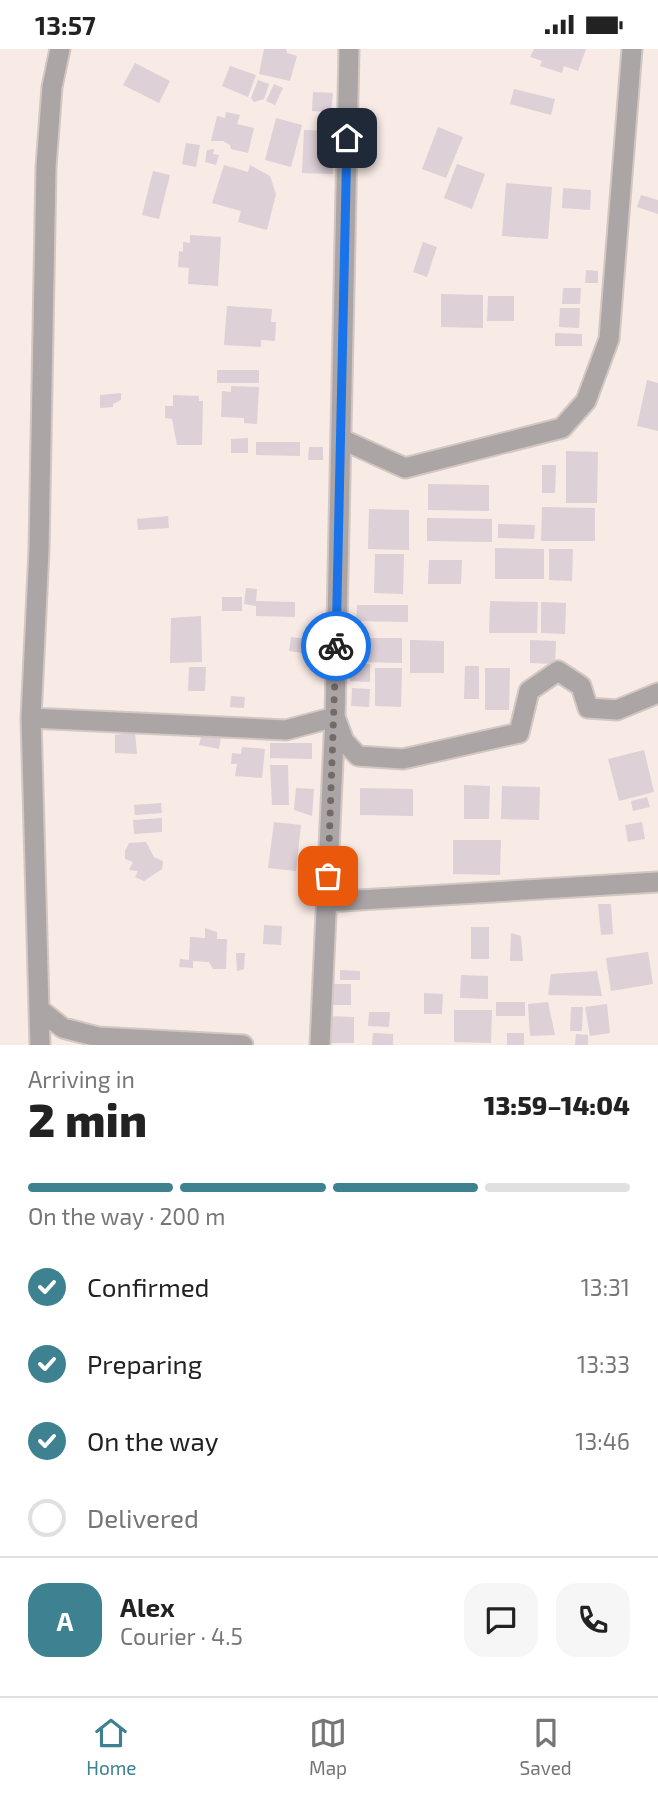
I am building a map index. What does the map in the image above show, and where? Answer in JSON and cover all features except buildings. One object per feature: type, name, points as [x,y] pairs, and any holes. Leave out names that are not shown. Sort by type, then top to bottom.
[{"type":"street","points":[[40,1043],[31,717],[40,549],[46,167],[52,87],[60,49]]},
{"type":"street","points":[[320,1045],[335,717],[349,49]]},
{"type":"street","points":[[341,439],[405,468],[562,428],[586,401],[609,339],[632,49]]},
{"type":"street","points":[[335,717],[344,741],[358,756],[403,759],[519,733],[528,691],[558,671],[581,685],[588,708],[617,710],[658,693]]},
{"type":"street","points":[[31,717],[286,730],[335,717]]},
{"type":"street","points":[[327,902],[658,882]]},
{"type":"street","points":[[40,1009],[63,1028],[122,1040],[243,1045]]},
{"type":"street","points":[[40,1043],[63,1028]]},
{"type":"way so far","points":[[328,876],[336,646]]},
{"type":"route","points":[[336,646],[347,138]]}]
